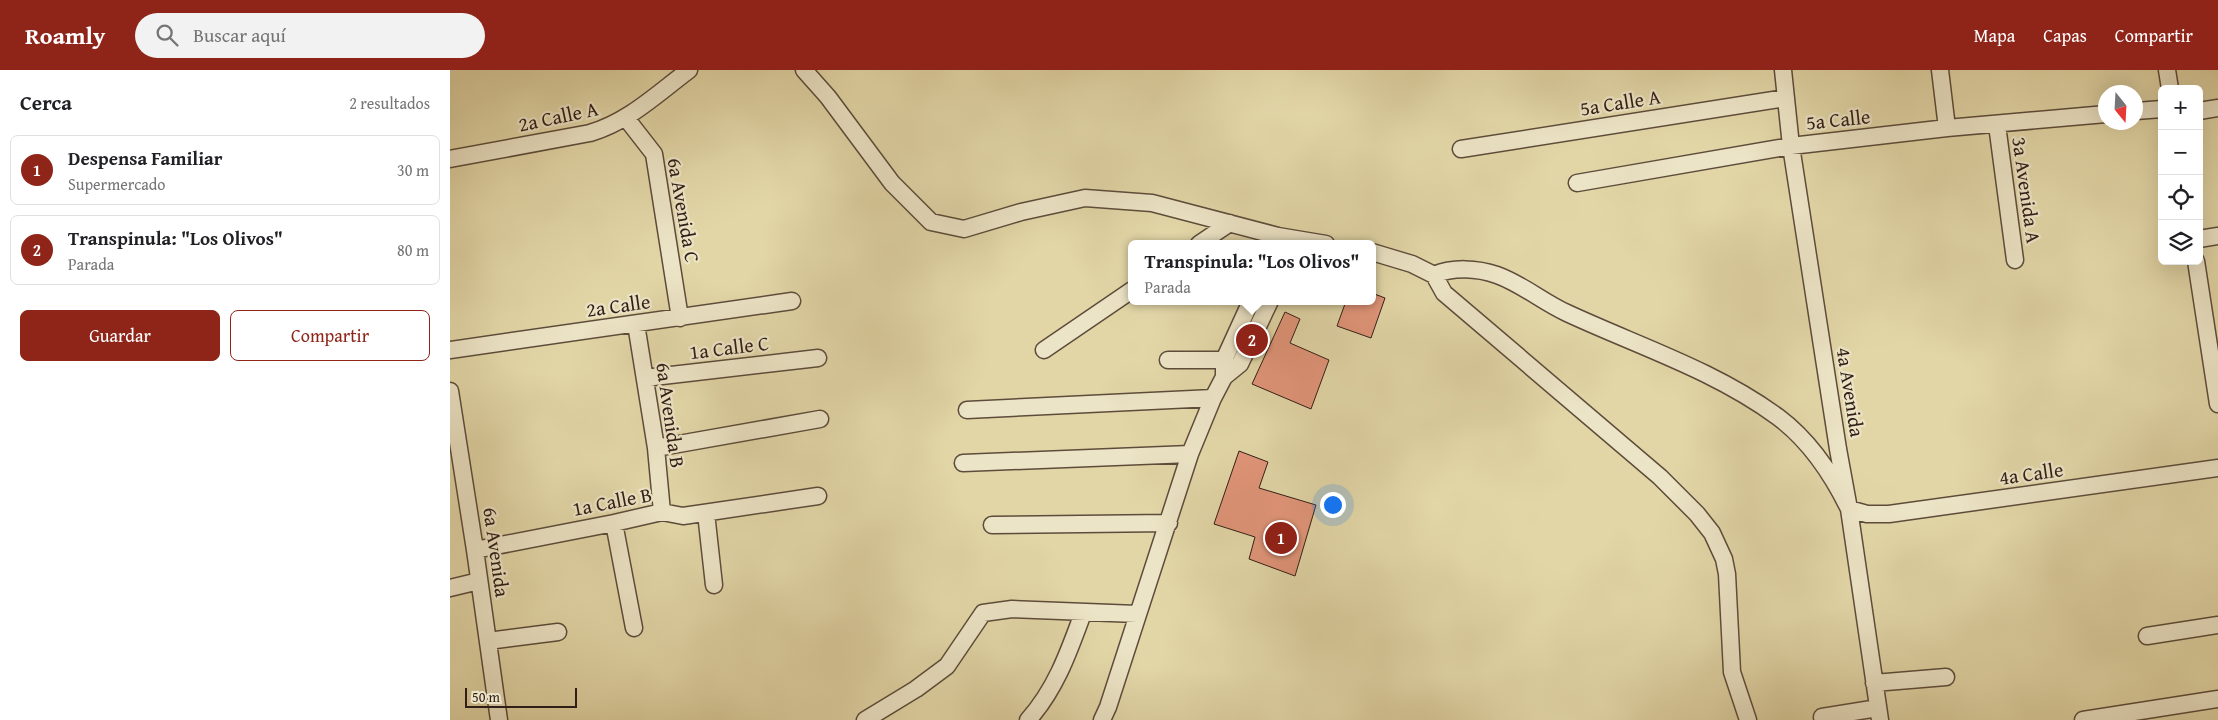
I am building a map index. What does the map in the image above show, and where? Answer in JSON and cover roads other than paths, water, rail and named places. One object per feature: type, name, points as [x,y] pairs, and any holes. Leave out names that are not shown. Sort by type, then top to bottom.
[{"type":"street","name":"2a Calle A","points":[[450,160],[608,128],[626,118],[689,70]]},
{"type":"street","points":[[804,70],[828,97],[892,183],[931,222],[964,229],[1021,212],[1085,198],[1152,203],[1250,228],[1276,240]]},
{"type":"street","name":"4a Avenida","points":[[1782,70],[1791,146],[1849,509],[1879,714]]},
{"type":"street","points":[[1940,70],[1947,128]]},
{"type":"street","points":[[2167,70],[2169,85]]},
{"type":"street","name":"5a Calle A","points":[[1461,149],[1786,98]]},
{"type":"street","points":[[2203,110],[2218,108]]},
{"type":"street","points":[[2143,110],[2158,109]]},
{"type":"street","name":"5a Calle","points":[[1577,184],[1791,146],[1947,128],[2098,115]]},
{"type":"street","name":"6a Avenida C","points":[[626,118],[654,154],[680,318]]},
{"type":"street","name":"3a Avenida A","points":[[1997,125],[2015,260]]},
{"type":"street","points":[[1205,240],[1230,223]]},
{"type":"street","points":[[1250,228],[1258,240]]},
{"type":"street","points":[[2203,238],[2218,236]]},
{"type":"street","points":[[1376,253],[1412,264],[1434,275],[1444,293],[1660,477],[1692,508],[1712,533],[1724,559],[1727,574],[1732,672],[1748,720]]},
{"type":"street","points":[[2197,265],[2212,327],[2218,404]]},
{"type":"street","points":[[1434,275],[1445,270],[1461,269],[1497,275],[1566,312],[1666,355],[1748,398],[1778,417],[1819,457],[1833,477],[1849,509]]},
{"type":"street","points":[[1044,350],[1128,293]]},
{"type":"street","name":"2a Calle","points":[[450,350],[792,301]]},
{"type":"street","points":[[1224,378],[1224,360],[1249,305]]},
{"type":"street","points":[[1102,720],[1190,454],[1213,398],[1224,378],[1240,364],[1268,305]]},
{"type":"street","name":"6a Avenida B","points":[[636,324],[656,448],[662,512]]},
{"type":"street","name":"1a Calle C","points":[[645,378],[818,358]]},
{"type":"street","points":[[1168,360],[1224,360]]},
{"type":"street","name":"6a Avenida","points":[[450,391],[499,720]]},
{"type":"street","points":[[967,410],[1213,398]]},
{"type":"street","points":[[656,448],[820,419]]},
{"type":"street","points":[[963,463],[1190,454]]},
{"type":"street","name":"4a Calle","points":[[1849,509],[1867,514],[1889,514],[2218,468]]},
{"type":"street","name":"1a Calle B","points":[[475,550],[662,512],[678,516],[818,496]]},
{"type":"street","points":[[706,513],[714,585]]},
{"type":"street","points":[[614,523],[634,628]]},
{"type":"street","points":[[992,525],[1168,523]]},
{"type":"street","points":[[450,588],[479,580]]},
{"type":"street","points":[[865,720],[916,689],[947,666],[983,613],[1012,609],[1137,614]]},
{"type":"street","points":[[1028,720],[1040,707],[1056,681],[1083,613]]},
{"type":"street","points":[[2147,636],[2218,624]]},
{"type":"street","points":[[488,641],[558,632]]},
{"type":"street","points":[[1874,683],[1946,677]]},
{"type":"street","points":[[2083,720],[2218,699]]},
{"type":"street","points":[[1822,717],[1879,714]]},
{"type":"place","name":"Transpinula: \"Los Olivos\"","points":[[1252,340]]},
{"type":"place","name":"Despensa Familiar","points":[[1281,538]]}]
